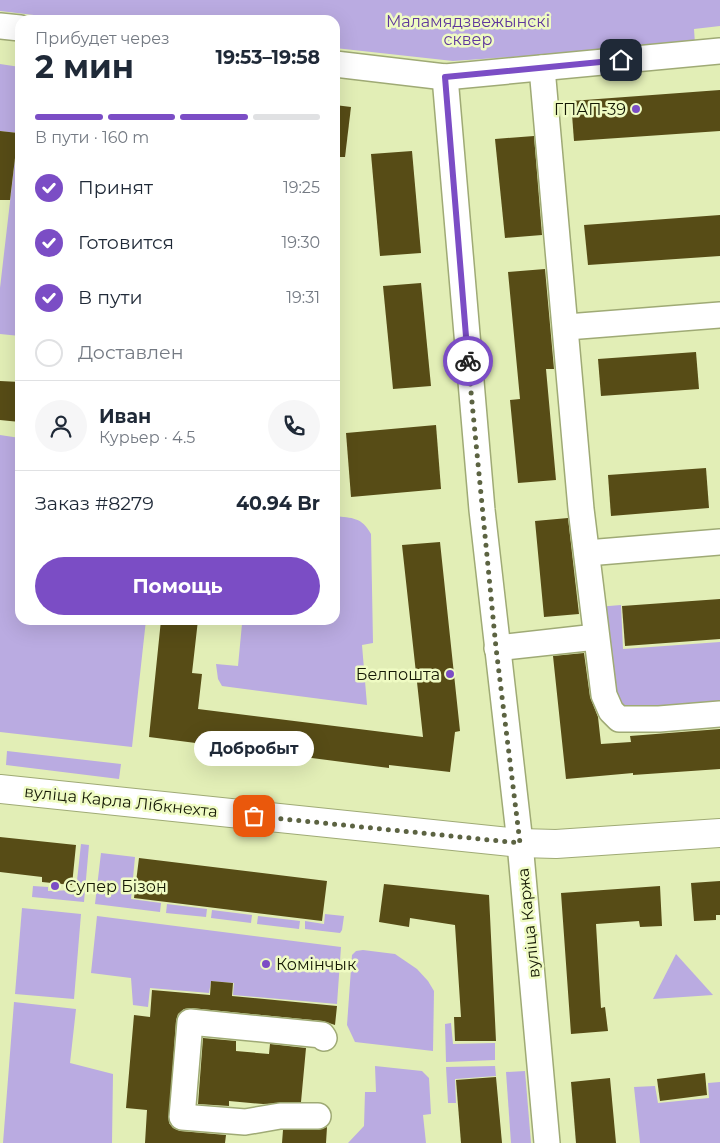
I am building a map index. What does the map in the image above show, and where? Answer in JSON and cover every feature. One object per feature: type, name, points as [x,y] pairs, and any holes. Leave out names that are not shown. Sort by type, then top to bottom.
[{"type":"main road","name":"вуліца Карла Лібкнехта","points":[[0,788],[520,843],[556,844],[720,833]]},
{"type":"street","points":[[0,26],[15,28]]},
{"type":"street","points":[[340,65],[445,77],[720,51]]},
{"type":"street","points":[[542,68],[581,509],[604,695],[611,711],[619,719],[659,719],[720,714]]},
{"type":"street","name":"вуліца Каржа","points":[[445,77],[467,358],[496,648],[520,843],[548,1143]]},
{"type":"street","points":[[566,327],[720,315]]},
{"type":"street","points":[[587,553],[720,542]]},
{"type":"street","points":[[496,648],[596,637]]},
{"type":"street","points":[[318,1116],[280,1116],[244,1122],[182,1117],[190,1022],[322,1035],[324,1038]]},
{"type":"green space","name":"Маламядзвежынскі сквер","points":[[0,0],[720,0],[720,26],[694,29],[695,44],[453,61],[340,49],[340,15],[34,15],[0,11]]},
{"type":"green space","points":[[0,64],[15,66],[15,133],[0,131]]},
{"type":"green space","points":[[15,159],[15,336],[0,334],[0,288]]},
{"type":"green space","points":[[0,435],[15,437],[15,625],[145,625],[132,747],[0,732]]},
{"type":"green space","points":[[340,517],[356,519],[364,524],[371,534],[373,643],[362,645],[367,705],[222,686],[218,679],[216,664],[238,666],[242,625],[340,625]]},
{"type":"green space","points":[[621,605],[623,649],[720,642],[720,712],[615,711],[597,607]]},
{"type":"green space","points":[[7,751],[121,764],[119,779],[6,765]]},
{"type":"green space","points":[[81,844],[89,845],[84,902],[32,897],[33,886],[48,887],[48,891],[76,890]]},
{"type":"green space","points":[[101,853],[135,857],[131,899],[161,903],[160,912],[95,904]]},
{"type":"green space","points":[[167,904],[207,909],[206,917],[166,913]]},
{"type":"green space","points":[[22,908],[81,914],[74,999],[15,994]]},
{"type":"green space","points":[[212,910],[252,915],[251,923],[211,918]]},
{"type":"green space","points":[[325,914],[344,916],[340,933],[305,929],[305,921],[324,924]]},
{"type":"green space","points":[[97,916],[341,947],[337,1004],[233,995],[234,983],[211,981],[209,993],[150,988],[148,1007],[133,1005],[131,978],[91,973]]},
{"type":"green space","points":[[258,916],[300,921],[299,929],[257,924]]},
{"type":"green space","points":[[363,950],[395,954],[417,969],[428,981],[434,991],[433,1051],[355,1042],[347,1025],[352,955],[356,951]]},
{"type":"green space","points":[[676,954],[713,995],[653,999]]},
{"type":"green space","points":[[14,1002],[76,1009],[70,1063],[113,1074],[112,1143],[3,1143]]},
{"type":"green space","points":[[451,1023],[453,1044],[495,1043],[495,1060],[446,1062],[445,1024]]},
{"type":"green space","points":[[375,1066],[422,1071],[429,1078],[431,1114],[423,1115],[426,1143],[348,1143],[364,1126],[365,1092],[376,1092]]},
{"type":"green space","points":[[495,1066],[496,1076],[455,1079],[456,1103],[448,1103],[446,1067]]},
{"type":"green space","points":[[525,1071],[531,1143],[511,1143],[506,1072]]},
{"type":"green space","points":[[720,1082],[720,1143],[640,1143],[634,1087],[655,1086],[658,1103],[709,1098],[708,1083]]},
{"type":"building","points":[[720,90],[720,131],[574,141],[571,101]]},
{"type":"building","points":[[340,106],[351,107],[345,157],[340,157]]},
{"type":"building","points":[[0,131],[15,133],[15,158],[10,200],[0,200]]},
{"type":"building","points":[[534,136],[542,235],[505,238],[495,139]]},
{"type":"building","points":[[412,151],[421,253],[380,256],[371,154]]},
{"type":"building","points":[[720,215],[720,256],[588,265],[584,225]]},
{"type":"building","points":[[545,269],[554,369],[546,369],[556,480],[518,483],[510,400],[520,399],[508,272]]},
{"type":"building","points":[[421,283],[431,386],[393,389],[383,286]]},
{"type":"building","points":[[696,352],[699,389],[601,396],[598,359]]},
{"type":"building","points":[[0,381],[15,382],[15,422],[0,420]]},
{"type":"building","points":[[436,425],[441,489],[351,497],[346,433]]},
{"type":"building","points":[[706,468],[709,508],[611,516],[608,475]]},
{"type":"building","points":[[568,518],[579,614],[544,617],[535,521]]},
{"type":"building","points":[[440,542],[460,731],[455,732],[450,772],[389,765],[389,768],[149,737],[160,625],[197,625],[192,673],[202,674],[198,709],[423,737],[402,545]]},
{"type":"building","points":[[720,599],[720,639],[625,646],[622,606]]},
{"type":"building","points":[[584,653],[590,697],[598,717],[601,744],[631,742],[630,736],[720,729],[720,769],[633,775],[633,773],[566,779],[553,656]]},
{"type":"building","points":[[0,837],[76,845],[72,885],[42,882],[42,877],[0,872]]},
{"type":"building","points":[[139,858],[327,881],[322,921],[134,898]]},
{"type":"building","points":[[720,881],[720,915],[716,915],[716,920],[694,921],[691,883]]},
{"type":"building","points":[[384,884],[489,895],[496,1041],[455,1041],[454,1017],[461,1017],[455,925],[410,918],[409,927],[379,922]]},
{"type":"building","points":[[660,886],[662,926],[640,927],[639,921],[596,924],[601,1008],[605,1007],[608,1031],[571,1034],[561,893]]},
{"type":"building","points":[[211,981],[233,983],[232,996],[337,1006],[335,1025],[323,1021],[191,1008],[184,1009],[178,1014],[176,1021],[169,1123],[173,1128],[180,1131],[226,1135],[225,1143],[145,1143],[147,1110],[126,1108],[134,1015],[150,1017],[152,990],[210,995]]},
{"type":"building","points":[[203,1038],[236,1041],[236,1051],[269,1054],[270,1044],[306,1048],[301,1102],[263,1104],[229,1101],[229,1106],[198,1104]]},
{"type":"building","points":[[705,1073],[707,1095],[660,1101],[657,1079]]},
{"type":"building","points":[[496,1077],[502,1143],[461,1143],[456,1080]]},
{"type":"building","points":[[610,1078],[616,1143],[576,1143],[571,1082]]},
{"type":"building","points":[[327,1127],[326,1143],[282,1143],[283,1130],[318,1130]]},
{"type":"way so far","points":[[254,816],[520,843],[496,648],[468,361]]},
{"type":"place","name":"ГПАП-39","points":[[636,109]]},
{"type":"place","name":"Белпошта","points":[[450,674]]},
{"type":"place","name":"Добробыт","points":[[254,816]]},
{"type":"place","name":"Супер Бізон","points":[[55,886]]},
{"type":"place","name":"Комінчык","points":[[266,964]]},
{"type":"route","points":[[468,361],[451,173],[445,77],[621,60]]}]
